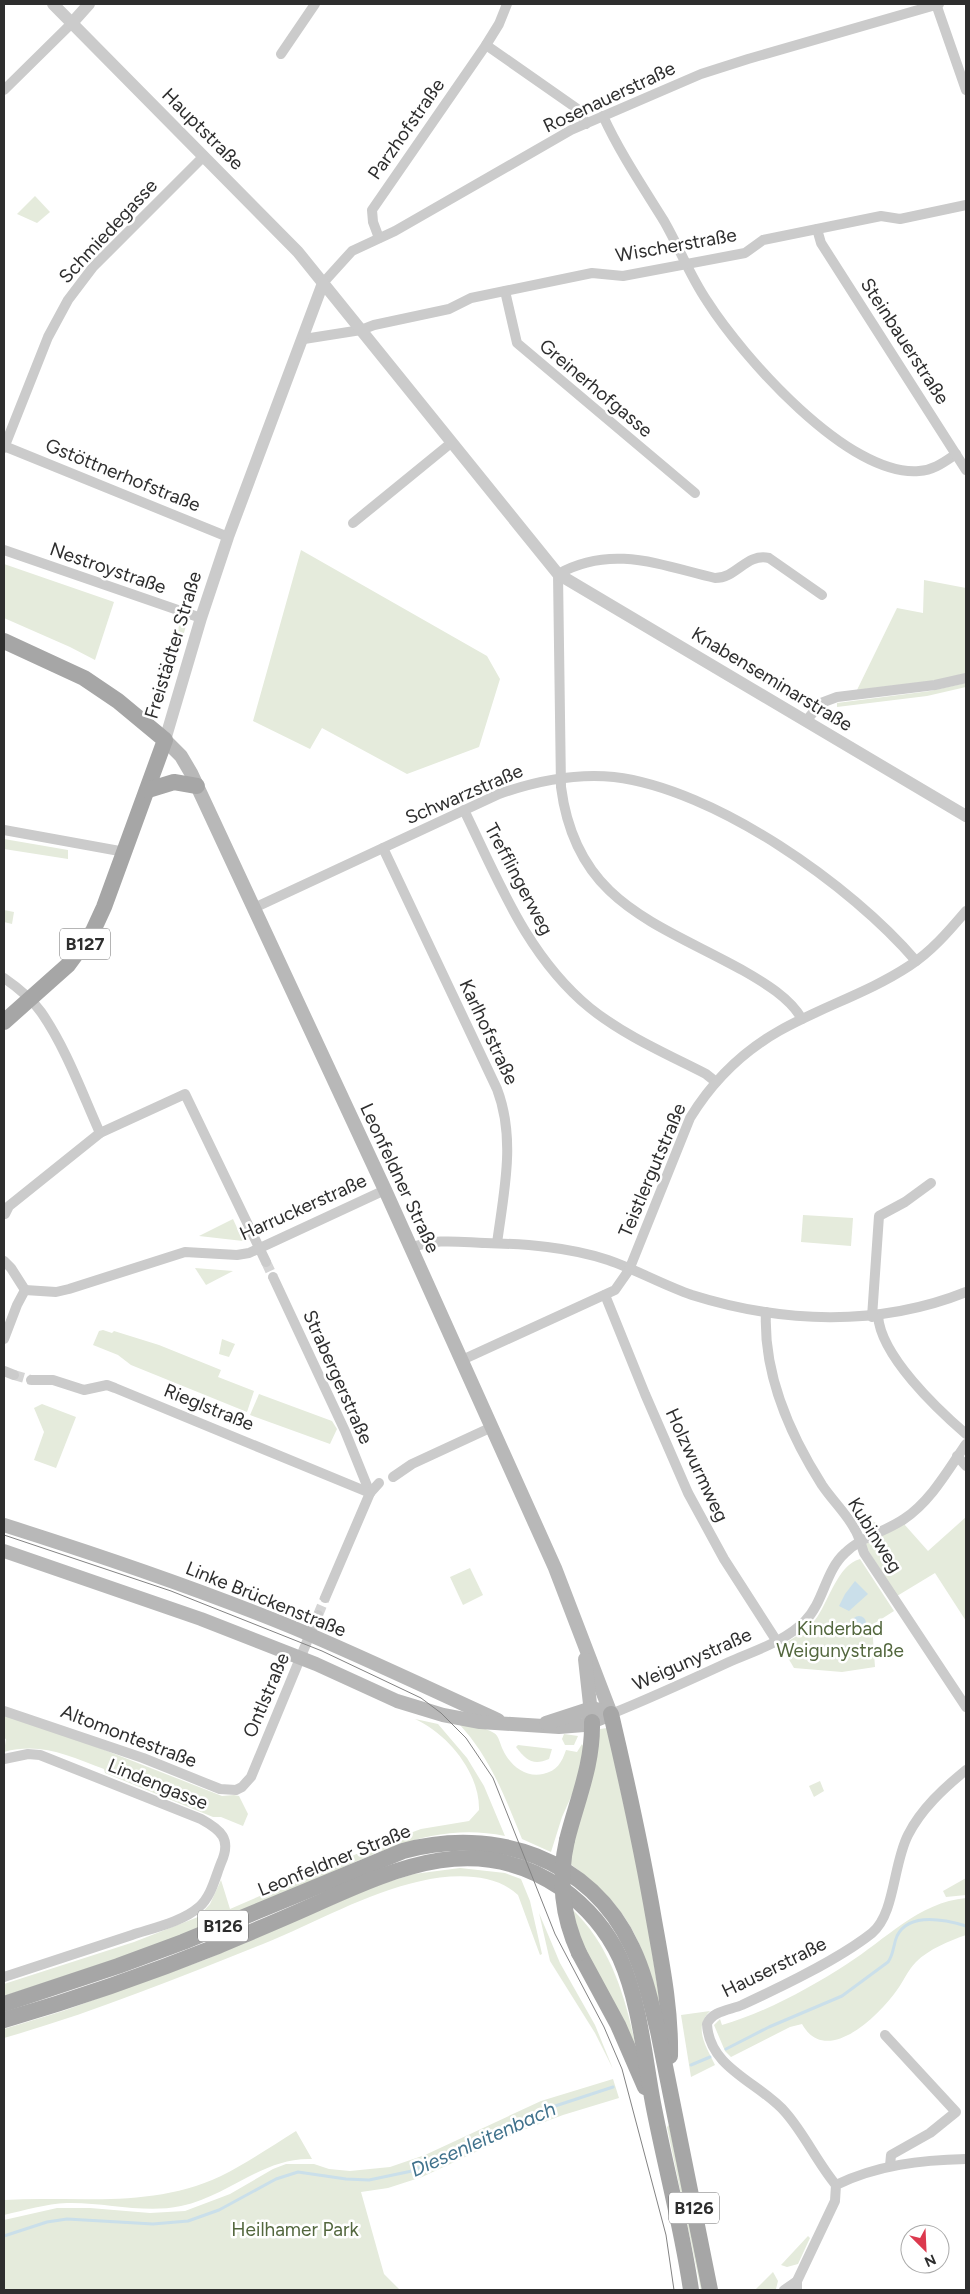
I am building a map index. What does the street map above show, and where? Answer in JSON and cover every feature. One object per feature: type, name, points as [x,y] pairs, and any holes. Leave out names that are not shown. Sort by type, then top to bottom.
[{"type":"main road","points":[[4,641],[84,678],[123,705],[165,740]]},
{"type":"main road","name":"Leonfeldner Straße","points":[[165,740],[181,756],[196,786],[411,1248],[556,1568],[611,1714]]},
{"type":"main road","name":"Freistädter Straße","points":[[4,1022],[68,965],[89,938],[104,907],[165,740]]},
{"type":"main road","points":[[148,790],[174,782],[196,786]]},
{"type":"main road","name":"Linke Brückenstraße","points":[[4,1525],[174,1582],[310,1635],[508,1724]]},
{"type":"main road","name":"Linke Brückenstraße","points":[[4,1551],[114,1588],[300,1658],[397,1701],[421,1709],[463,1719],[559,1727],[592,1715],[611,1714]]},
{"type":"main road","name":"Leonfeldner Straße","points":[[583,1641],[592,1715]]},
{"type":"main road","points":[[611,1714],[632,1801],[669,2010],[671,2024],[670,2083]]},
{"type":"main road","points":[[592,1715],[587,1776],[567,1840],[562,1866],[562,1893],[567,1924],[578,1953],[618,2025],[654,2104]]},
{"type":"main road","name":"Leonfeldner Straße","points":[[4,2004],[184,1942],[403,1851],[439,1842],[488,1842],[530,1853],[572,1876],[592,1892],[609,1910],[632,1946],[641,1969],[670,2083],[710,2290]]},
{"type":"main road","name":"Leonfeldner Straße","points":[[4,2020],[82,1996],[190,1957],[394,1871],[437,1859],[478,1858],[516,1865],[537,1874],[570,1894],[598,1922],[619,1957],[627,1976],[639,2022],[691,2290]]},
{"type":"street","name":"Hauptstraße","points":[[53,4],[298,252],[323,283]]},
{"type":"street","points":[[4,90],[89,4]]},
{"type":"street","points":[[280,54],[315,4]]},
{"type":"street","name":"Parzhofstraße","points":[[379,238],[373,222],[372,210],[486,46],[499,24],[506,4]]},
{"type":"street","points":[[937,4],[966,90]]},
{"type":"street","name":"Rosenauerstraße","points":[[323,283],[352,251],[418,218],[586,124],[698,75],[937,4]]},
{"type":"street","points":[[486,46],[579,110],[586,124]]},
{"type":"street","points":[[604,116],[678,245],[686,264],[709,304],[747,355],[801,409],[852,449],[875,462],[905,471],[929,470],[956,454]]},
{"type":"street","name":"Schmiedegasse","points":[[4,447],[48,337],[68,300],[93,267],[204,156]]},
{"type":"street","name":"Wischerstraße","points":[[361,330],[374,324],[449,309],[471,298],[596,273],[623,276],[745,253],[763,240],[881,216],[900,219],[966,205]]},
{"type":"street","name":"Steinbauerstraße","points":[[817,229],[822,243],[966,470]]},
{"type":"street","name":"Knabenseminarstraße","points":[[323,283],[558,574],[966,816]]},
{"type":"street","name":"Freistädter Straße","points":[[165,740],[201,618],[228,537],[304,339],[323,283]]},
{"type":"street","name":"Greinerhofgasse","points":[[505,291],[514,337],[524,350],[695,493]]},
{"type":"street","points":[[304,339],[361,330]]},
{"type":"street","points":[[353,523],[451,443]]},
{"type":"street","name":"Gstöttnerhofstraße","points":[[4,447],[228,537]]},
{"type":"street","name":"Nestroystraße","points":[[4,550],[201,618]]},
{"type":"street","points":[[802,1019],[790,1004],[762,982],[642,918],[625,906],[608,889],[585,859],[575,839],[562,795],[558,574],[577,564],[598,559],[620,558],[642,560],[715,578],[722,578],[753,558],[762,556],[769,558],[822,595]]},
{"type":"street","points":[[806,721],[821,703],[837,698],[935,685],[966,678]]},
{"type":"street","name":"Schwarzstraße","points":[[254,908],[464,810],[522,786],[561,777],[612,777],[636,781],[686,797],[761,835],[823,878],[888,931],[916,961]]},
{"type":"street","name":"Trefflingerweg","points":[[464,810],[522,929],[562,982],[591,1008],[614,1024],[647,1044],[706,1074],[716,1082]]},
{"type":"street","points":[[4,830],[125,852]]},
{"type":"street","name":"Karlhofstraße","points":[[383,848],[497,1088],[503,1107],[507,1126],[508,1158],[497,1243]]},
{"type":"street","name":"Teistlergutstraße","points":[[462,1360],[615,1290],[624,1280],[629,1270],[681,1136],[702,1100],[716,1082],[756,1045],[802,1019],[884,981],[916,961],[946,934],[966,911]]},
{"type":"street","points":[[4,978],[41,1012],[65,1056],[100,1133]]},
{"type":"street","points":[[5,1214],[9,1206],[100,1133],[185,1094],[266,1262]]},
{"type":"street","points":[[931,1182],[906,1202],[879,1216],[875,1316],[887,1341],[914,1383],[928,1399],[966,1434]]},
{"type":"street","name":"Harruckerstraße","points":[[25,1290],[56,1292],[69,1289],[185,1252],[237,1255],[260,1249],[384,1190]]},
{"type":"street","points":[[411,1248],[427,1241],[497,1243],[576,1252],[609,1261],[692,1294],[766,1312],[832,1317],[875,1316],[916,1309],[966,1292]]},
{"type":"street","points":[[4,1262],[11,1268],[25,1290],[4,1339]]},
{"type":"street","name":"Strabergerstraße","points":[[273,1277],[345,1431],[370,1493]]},
{"type":"street","name":"Holzwurmweg","points":[[605,1296],[688,1493],[724,1559],[776,1640]]},
{"type":"street","name":"Kubinweg","points":[[766,1312],[767,1349],[770,1369],[784,1412],[809,1463],[854,1528],[864,1553],[966,1707]]},
{"type":"street","points":[[4,1371],[14,1375]]},
{"type":"street","name":"Rieglstraße","points":[[31,1380],[53,1380],[84,1390],[107,1385],[370,1493]]},
{"type":"street","points":[[393,1477],[412,1464],[492,1427]]},
{"type":"street","name":"Weigunystraße","points":[[611,1714],[791,1632],[809,1617],[838,1560],[860,1542],[892,1526],[916,1510],[966,1444]]},
{"type":"street","points":[[957,1456],[966,1466]]},
{"type":"street","points":[[325,1598],[370,1493],[379,1483]]},
{"type":"street","name":"Ontlstraße","points":[[242,1787],[250,1777],[318,1616]]},
{"type":"street","name":"Altomontestraße","points":[[4,1711],[134,1754],[220,1789],[230,1790],[242,1787]]},
{"type":"street","name":"Lindengasse","points":[[4,1759],[28,1754],[40,1755],[201,1819],[215,1826],[221,1832],[226,1848],[225,1855],[208,1896],[203,1904],[190,1913],[154,1928],[4,1977]]},
{"type":"street","name":"Hauserstraße","points":[[836,2185],[785,2111],[722,2061],[709,2036],[706,2024],[711,2016],[741,2005],[794,1979],[873,1932],[887,1912],[896,1867],[908,1834],[926,1808],[966,1770]]},
{"type":"street","points":[[885,2035],[956,2112],[930,2133],[891,2155],[890,2166]]},
{"type":"street","points":[[784,2290],[797,2286],[835,2201],[836,2185],[863,2173],[890,2166],[966,2159]]},
{"type":"green space","points":[[35,196],[50,212],[37,223],[17,214]]},
{"type":"green space","points":[[301,550],[487,656],[500,679],[479,747],[407,774],[322,728],[310,749],[253,721]]},
{"type":"green space","points":[[4,564],[114,602],[95,660],[4,618]]},
{"type":"green space","points":[[924,580],[966,588],[966,673],[940,680],[857,690],[897,608],[923,613]]},
{"type":"green space","points":[[182,617],[186,626],[164,701],[155,699]]},
{"type":"green space","points":[[966,683],[966,687],[927,696],[837,707],[837,703],[930,691]]},
{"type":"green space","points":[[4,839],[68,850],[68,859],[4,849]]},
{"type":"green space","points":[[4,910],[14,912],[12,924],[4,922]]},
{"type":"green space","points":[[803,1215],[853,1218],[851,1246],[801,1242]]},
{"type":"green space","points":[[233,1219],[243,1241],[199,1236]]},
{"type":"green space","points":[[195,1268],[233,1271],[206,1285]]},
{"type":"green space","points":[[103,1330],[112,1333],[114,1331],[159,1345],[221,1370],[218,1377],[254,1391],[247,1412],[131,1365],[118,1355],[93,1345],[99,1331]]},
{"type":"green space","points":[[222,1339],[235,1344],[229,1357],[219,1354]]},
{"type":"green space","points":[[259,1394],[332,1421],[337,1429],[330,1444],[250,1415]]},
{"type":"green space","points":[[42,1404],[76,1417],[56,1468],[34,1460],[44,1432],[34,1408]]},
{"type":"green space","points":[[966,1517],[966,1621],[935,1573],[897,1596],[866,1547],[866,1544],[904,1524],[928,1551]]},
{"type":"green space","points":[[866,1518],[878,1524],[867,1529],[859,1520]]},
{"type":"green space","name":"Kinderbad Weigunystraße","points":[[860,1559],[894,1611],[872,1625],[875,1667],[842,1672],[794,1668],[781,1646],[815,1620],[839,1577],[852,1563]]},
{"type":"green space","points":[[470,1568],[483,1595],[463,1605],[450,1577]]},
{"type":"green space","points":[[4,1715],[74,1738],[222,1796],[239,1796],[248,1814],[243,1826],[221,1817],[213,1817],[105,1773],[104,1769],[67,1755],[31,1749],[4,1752],[6,1739],[4,1738]]},
{"type":"green space","points":[[415,1719],[438,1724],[467,1758],[484,1786],[505,1836],[457,1833],[411,1841],[389,1848],[240,1912],[160,1943],[4,1996],[4,1984],[134,1942],[198,1917],[210,1904],[221,1880],[230,1909],[375,1846],[421,1829],[469,1821],[479,1810],[478,1796],[468,1769],[460,1756],[439,1734]]},
{"type":"green space","points":[[459,1724],[482,1728],[496,1734],[510,1761],[524,1772],[536,1775],[552,1771],[561,1762],[566,1750],[577,1752],[582,1744],[584,1748],[575,1788],[562,1817],[551,1852],[522,1839],[496,1778],[480,1750]]},
{"type":"green space","points":[[607,1728],[643,1892],[663,2024],[643,1952],[634,1933],[623,1915],[609,1898],[569,1863],[597,1752],[600,1729]]},
{"type":"green space","points":[[564,1734],[578,1736],[574,1745],[565,1745],[562,1739]]},
{"type":"green space","points":[[518,1745],[552,1749],[549,1759],[534,1762],[523,1755],[516,1747]]},
{"type":"green space","points":[[820,1781],[824,1791],[814,1797],[809,1786]]},
{"type":"green space","points":[[460,1868],[505,1873],[521,1879],[530,1901],[542,1954],[540,1955],[518,1895],[497,1882],[485,1879],[459,1876],[445,1877],[421,1881],[380,1893],[263,1944],[167,1982],[70,2018],[4,2038],[4,2029],[63,2011],[207,1959],[378,1885],[414,1874]]},
{"type":"green space","points":[[966,1878],[966,1895],[946,1897],[943,1891]]},
{"type":"green space","points":[[966,1898],[966,1935],[940,1946],[921,1957],[878,2013],[851,2033],[838,2039],[824,2041],[812,2036],[802,2024],[790,2027],[731,2057],[725,2051],[714,2025],[720,2019],[722,2025],[754,2014],[786,1999],[847,1964],[918,1914],[949,1901]]},
{"type":"green space","points":[[572,1909],[586,1924],[607,1957],[628,2013],[637,2052],[581,1941]]},
{"type":"green space","points":[[539,1913],[560,1963],[595,2025],[613,2069],[595,2033],[550,1961]]},
{"type":"green space","points":[[710,2011],[702,2024],[702,2031],[705,2044],[715,2065],[691,2077],[681,2015]]},
{"type":"green space","name":"Heilhamer Park","points":[[613,2079],[619,2098],[563,2115],[523,2130],[422,2177],[388,2188],[361,2192],[384,2274],[400,2290],[4,2290],[4,2220],[57,2208],[90,2208],[150,2213],[185,2211],[230,2194],[273,2169],[286,2164],[314,2164],[329,2169],[350,2171],[390,2167],[425,2155],[541,2101]]},
{"type":"green space","points":[[669,2125],[703,2290],[701,2290],[667,2127]]},
{"type":"green space","points":[[296,2131],[312,2159],[294,2160],[278,2164],[215,2194],[181,2206],[153,2209],[67,2203],[43,2206],[4,2215],[4,2200],[114,2199],[168,2193],[195,2186],[231,2171]]},
{"type":"green space","points":[[808,2236],[810,2238],[798,2264],[787,2267],[781,2265]]},
{"type":"green space","points":[[773,2272],[778,2281],[776,2289],[755,2290]]},
{"type":"water","points":[[855,1581],[868,1594],[849,1611],[839,1606]]},
{"type":"water","points":[[856,1616],[862,1616],[866,1623],[862,1630],[856,1630],[852,1626],[852,1620]]},
{"type":"waterway","points":[[726,2049],[769,2027],[842,1996],[888,1962],[897,1936],[910,1923],[939,1920],[966,1926]]},
{"type":"waterway","name":"Diesenleitenbach","points":[[691,2065],[710,2057]]},
{"type":"waterway","name":"Diesenleitenbach","points":[[4,2236],[47,2222],[67,2219],[153,2224],[188,2221],[219,2210],[276,2179],[298,2172],[346,2179],[369,2180],[412,2171],[543,2110],[613,2087]]},
{"type":"tunnel","points":[[266,1262],[273,1277]]},
{"type":"tunnel","points":[[14,1375],[31,1380]]},
{"type":"tunnel","points":[[318,1615],[325,1598]]},
{"type":"tram line","points":[[4,1535],[171,1591],[322,1651],[421,1698],[441,1713],[466,1738],[493,1778],[555,1934],[604,2027],[622,2069],[666,2235],[674,2290]]}]
